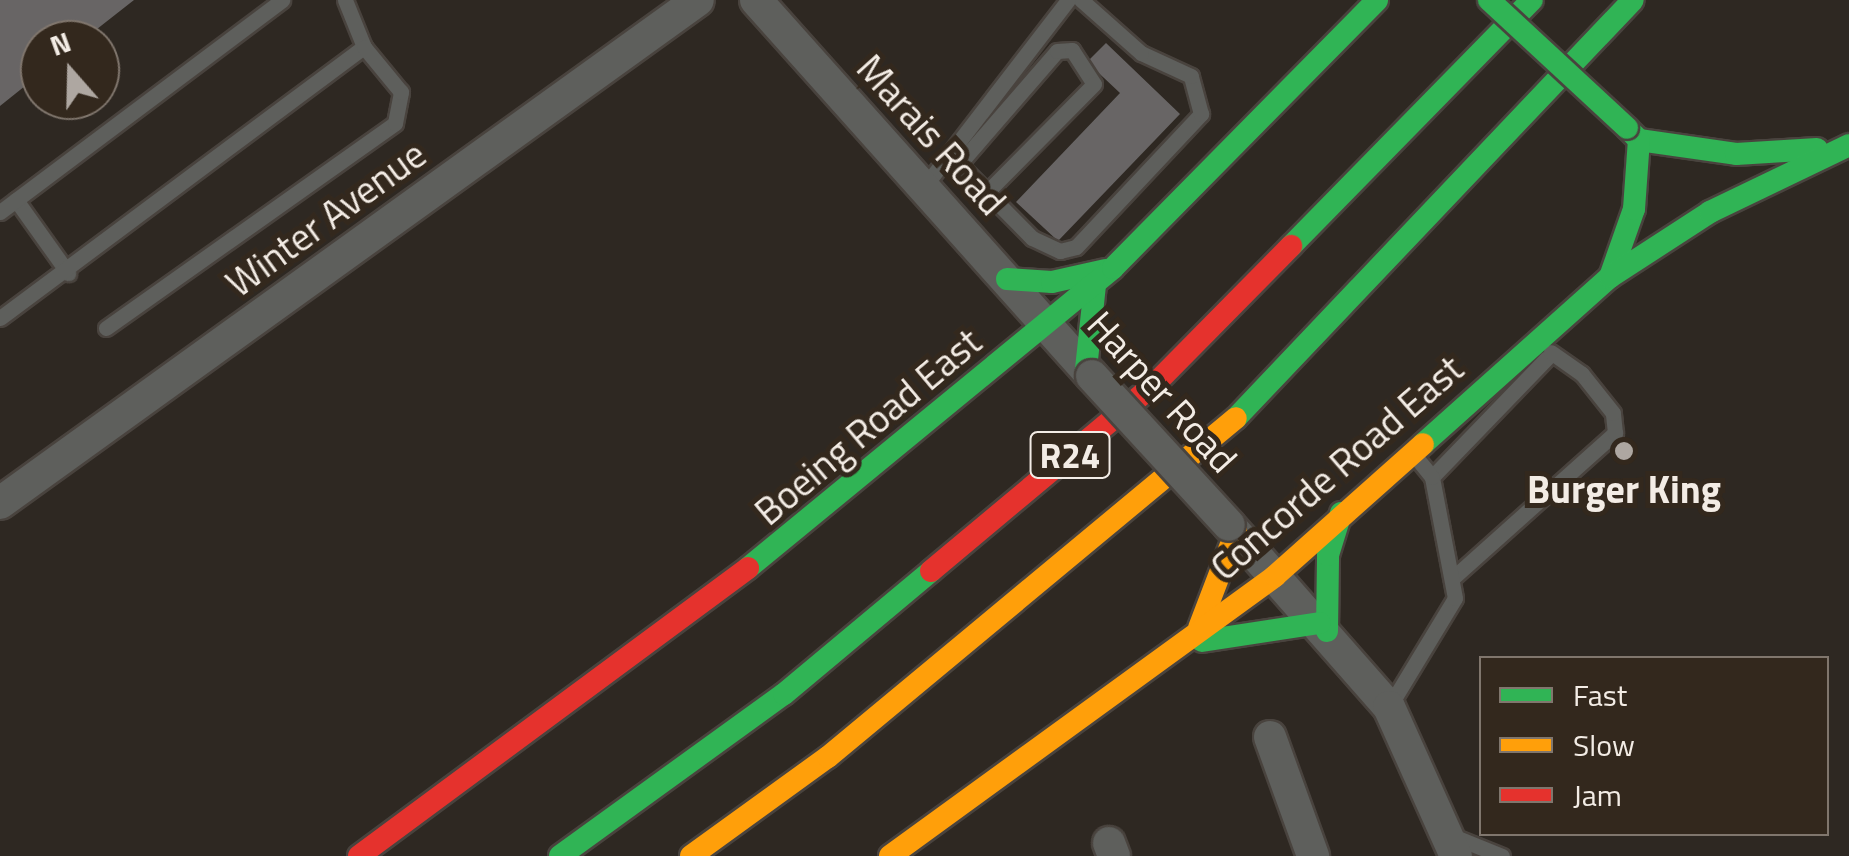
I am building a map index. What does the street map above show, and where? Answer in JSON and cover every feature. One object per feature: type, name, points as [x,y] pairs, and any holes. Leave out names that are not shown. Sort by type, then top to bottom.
[{"type":"main road","name":"Boeing Road East","points":[[359,856],[682,622],[1095,285],[1377,0]]},
{"type":"main road","points":[[1490,0],[1633,134],[1736,154],[1844,146]]},
{"type":"main road","name":"R24","points":[[560,856],[784,694],[1155,384],[1532,0]]},
{"type":"main road","name":"R24","points":[[691,856],[828,757],[1215,440],[1632,0]]},
{"type":"main road","points":[[1610,278],[1634,209],[1633,134]]},
{"type":"main road","name":"Concorde Road East","points":[[890,856],[1275,576],[1410,450],[1610,278],[1710,212],[1844,146]]},
{"type":"main road","points":[[1007,278],[1052,282],[1113,268]]},
{"type":"main road","points":[[1002,362],[1086,370],[1095,285]]},
{"type":"main road","points":[[1337,517],[1328,555],[1323,627],[1256,626],[1186,641],[1224,583],[1250,531],[1337,517]]},
{"type":"street","name":"Winter Avenue","points":[[0,503],[698,0]]},
{"type":"street","name":"Marais Road","points":[[756,0],[1045,324]]},
{"type":"street","name":"Harper Road","points":[[1045,324],[1086,370],[1250,531],[1275,576],[1389,707],[1452,845]]},
{"type":"street","points":[[1270,737],[1312,856]]},
{"type":"lane","points":[[0,212],[282,0]]},
{"type":"lane","points":[[106,328],[396,123],[401,92],[364,46],[345,0]]},
{"type":"lane","points":[[954,158],[1068,0]]},
{"type":"lane","points":[[954,158],[1047,248],[1076,247],[1201,114],[1191,76],[1141,53],[1081,0]]},
{"type":"lane","points":[[0,318],[68,273],[364,46]]},
{"type":"lane","points":[[924,187],[1057,50],[1072,50],[1094,84],[988,191]]},
{"type":"lane","points":[[16,200],[68,273]]},
{"type":"lane","points":[[1432,477],[1536,374],[1551,352],[1558,321]]},
{"type":"lane","points":[[1455,576],[1615,433],[1613,413],[1551,352]]},
{"type":"lane","points":[[1389,707],[1453,610],[1455,576],[1432,477],[1410,450]]},
{"type":"lane","points":[[1452,845],[1502,856]]},
{"type":"building","points":[[0,0],[134,0],[108,20],[20,20],[20,90],[0,106]]},
{"type":"building","points":[[1106,43],[1180,114],[1058,241],[1016,202],[1120,93],[1087,62]]},
{"type":"traffic: fast","points":[[748,568],[1113,268],[1377,0]]},
{"type":"traffic: fast","points":[[1489,0],[1627,128]]},
{"type":"traffic: fast","points":[[1291,246],[1532,0]]},
{"type":"traffic: fast","points":[[1236,418],[1633,0]]},
{"type":"traffic: fast","points":[[1627,128],[1639,140],[1736,154],[1817,149]]},
{"type":"traffic: fast","points":[[1610,277],[1634,209],[1639,140]]},
{"type":"traffic: fast","points":[[1423,444],[1610,277],[1710,212],[1849,145]]},
{"type":"traffic: fast","points":[[1007,279],[1052,282],[1106,270]]},
{"type":"traffic: fast","points":[[1086,369],[1095,285]]},
{"type":"traffic: fast","points":[[1327,631],[1328,555],[1341,513]]},
{"type":"traffic: fast","points":[[560,856],[784,694],[931,571]]},
{"type":"traffic: fast","points":[[1202,641],[1320,623]]},
{"type":"traffic: slow","points":[[691,856],[828,757],[1236,418]]},
{"type":"traffic: slow","points":[[890,856],[1275,576],[1423,444]]},
{"type":"traffic: slow","points":[[1199,628],[1236,531]]},
{"type":"traffic: jam","points":[[931,571],[1155,384],[1291,246]]},
{"type":"traffic: jam","points":[[359,856],[748,568]]},
{"type":"place","name":"Burger King","points":[[1624,451]]}]
